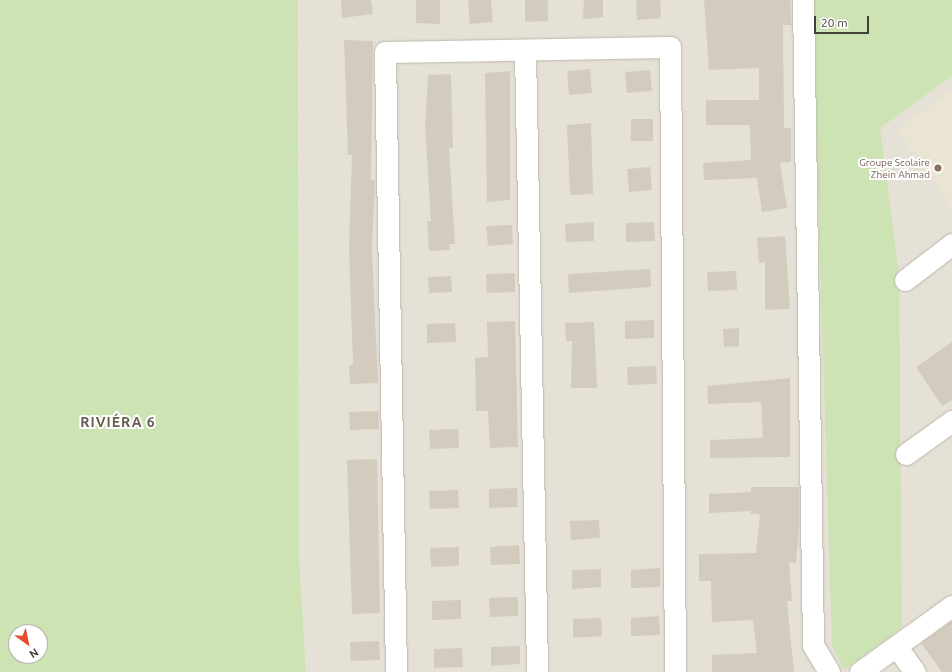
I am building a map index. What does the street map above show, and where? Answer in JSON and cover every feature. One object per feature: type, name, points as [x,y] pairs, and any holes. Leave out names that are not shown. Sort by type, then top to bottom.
[{"type":"street","points":[[803,0],[813,645],[829,672]]},
{"type":"street","points":[[396,672],[385,52],[670,47],[675,672]]},
{"type":"street","points":[[525,50],[537,672]]},
{"type":"street","points":[[905,280],[952,244]]},
{"type":"street","points":[[906,454],[952,421]]},
{"type":"street","points":[[860,672],[952,606]]},
{"type":"street","points":[[896,646],[915,672]]},
{"type":"shaded area","points":[[298,0],[952,0],[952,672],[306,672],[299,557]]},
{"type":"shaded area","name":"Groupe Scolaire Zhein Ahmad","points":[[952,90],[952,207],[897,130]]},
{"type":"green space","points":[[0,0],[298,0],[299,557],[306,672],[0,672]]},
{"type":"green space","points":[[812,0],[952,0],[952,76],[880,128],[899,274],[902,627],[844,670],[832,646]]},
{"type":"building","points":[[341,0],[371,0],[373,14],[342,18]]},
{"type":"building","points":[[416,0],[440,0],[440,24],[416,23]]},
{"type":"building","points":[[468,0],[491,0],[493,22],[470,24]]},
{"type":"building","points":[[525,0],[548,0],[548,21],[525,22]]},
{"type":"building","points":[[584,0],[603,0],[603,17],[583,19]]},
{"type":"building","points":[[636,0],[660,0],[661,18],[637,20]]},
{"type":"building","points":[[704,0],[790,0],[791,25],[783,25],[784,128],[791,128],[791,162],[780,163],[787,208],[762,212],[757,178],[704,180],[703,163],[751,160],[750,125],[706,125],[706,100],[759,100],[759,68],[709,70]]},
{"type":"building","points":[[344,40],[373,41],[371,180],[375,180],[372,249],[378,383],[350,384],[349,365],[353,365],[349,248],[352,155],[348,155]]},
{"type":"building","points":[[590,69],[592,93],[569,95],[567,71]]},
{"type":"building","points":[[650,70],[652,91],[627,93],[625,72]]},
{"type":"building","points":[[510,71],[510,200],[487,202],[485,73]]},
{"type":"building","points":[[451,74],[453,148],[449,148],[455,244],[449,244],[450,250],[429,251],[427,221],[431,221],[425,125],[428,75]]},
{"type":"building","points":[[631,119],[653,119],[653,141],[631,141]]},
{"type":"building","points":[[591,123],[593,194],[570,195],[567,125]]},
{"type":"building","points":[[650,167],[652,190],[629,192],[627,169]]},
{"type":"building","points":[[594,222],[594,241],[566,242],[565,224]]},
{"type":"building","points":[[654,222],[655,241],[626,242],[626,223]]},
{"type":"building","points":[[512,225],[513,244],[488,246],[486,226]]},
{"type":"building","points":[[785,236],[790,309],[765,310],[765,262],[759,263],[757,238]]},
{"type":"building","points":[[650,269],[651,287],[569,293],[568,274]]},
{"type":"building","points":[[736,271],[737,290],[708,291],[707,272]]},
{"type":"building","points":[[515,273],[515,292],[487,293],[486,274]]},
{"type":"building","points":[[451,276],[452,292],[429,293],[428,277]]},
{"type":"building","points":[[654,320],[654,338],[625,339],[625,321]]},
{"type":"building","points":[[515,321],[518,447],[490,448],[488,411],[476,411],[475,358],[488,357],[487,322]]},
{"type":"building","points":[[594,322],[597,388],[571,388],[572,341],[566,341],[565,323]]},
{"type":"building","points":[[455,323],[456,342],[427,343],[427,324]]},
{"type":"building","points":[[739,328],[739,346],[724,347],[723,329]]},
{"type":"building","points":[[952,342],[952,400],[942,406],[916,367]]},
{"type":"building","points":[[656,366],[657,384],[628,385],[627,367]]},
{"type":"building","points":[[790,378],[790,457],[710,458],[710,440],[763,438],[761,402],[708,404],[707,386]]},
{"type":"building","points":[[378,411],[379,429],[350,430],[349,412]]},
{"type":"building","points":[[458,429],[459,448],[430,449],[429,430]]},
{"type":"building","points":[[377,459],[380,613],[352,614],[347,460]]},
{"type":"building","points":[[751,487],[799,487],[799,528],[796,563],[789,562],[792,601],[787,601],[794,672],[712,672],[712,655],[757,653],[753,620],[712,622],[711,581],[699,581],[699,554],[756,553],[760,514],[750,514],[751,511],[709,513],[709,494],[751,492]]},
{"type":"building","points":[[517,488],[518,507],[489,508],[489,489]]},
{"type":"building","points":[[458,490],[459,508],[430,509],[429,491]]},
{"type":"building","points":[[599,520],[600,538],[571,540],[570,521]]},
{"type":"building","points":[[519,545],[520,564],[491,565],[490,547]]},
{"type":"building","points":[[459,547],[459,566],[431,567],[430,548]]},
{"type":"building","points":[[660,568],[660,587],[631,588],[631,570]]},
{"type":"building","points":[[601,569],[601,587],[572,589],[572,570]]},
{"type":"building","points":[[518,597],[518,616],[490,617],[489,598]]},
{"type":"building","points":[[461,600],[461,619],[432,620],[432,601]]},
{"type":"building","points":[[659,616],[660,635],[631,636],[631,618]]},
{"type":"building","points":[[601,618],[602,636],[573,638],[573,619]]},
{"type":"building","points":[[952,621],[952,672],[942,672],[921,643]]},
{"type":"building","points":[[379,641],[380,660],[351,661],[350,642]]},
{"type":"building","points":[[520,646],[520,664],[491,666],[491,647]]},
{"type":"building","points":[[462,648],[463,667],[434,668],[434,649]]},
{"type":"place","name":"Groupe Scolaire Zhein Ahmad","points":[[938,168]]},
{"type":"district","name":"RIVIÉRA 6","points":[[118,422]]}]
